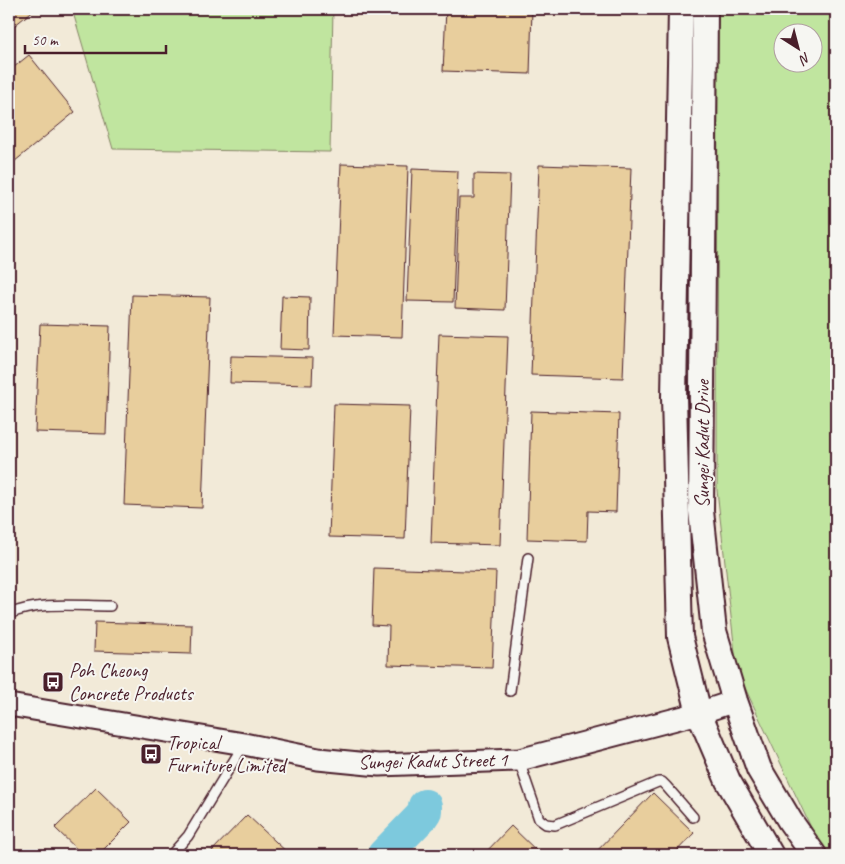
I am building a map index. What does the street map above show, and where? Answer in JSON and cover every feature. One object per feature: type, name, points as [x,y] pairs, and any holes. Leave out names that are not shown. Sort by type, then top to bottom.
[{"type":"main road","name":"Sungei Kadut Drive","points":[[681,9],[674,397],[680,638],[699,712],[728,781],[771,855]]},
{"type":"main road","name":"Sungei Kadut Drive","points":[[706,9],[701,511],[714,631],[735,701],[759,769],[790,821],[814,855]]},
{"type":"street","name":"Sungei Kadut Street 1","points":[[9,705],[244,744],[318,759],[379,765],[519,760],[735,701]]},
{"type":"lane","points":[[510,691],[528,558]]},
{"type":"lane","points":[[9,614],[22,608],[41,605],[110,606]]},
{"type":"lane","points":[[171,855],[188,836],[244,744]]},
{"type":"lane","points":[[519,760],[539,819],[546,824],[555,825],[658,782],[662,782],[666,786],[693,817]]},
{"type":"lane","points":[[9,854],[17,855]]},
{"type":"shaded area","points":[[9,9],[729,9],[735,668],[823,855],[9,855]]},
{"type":"green space","points":[[72,9],[333,9],[330,152],[113,149]]},
{"type":"green space","points":[[718,9],[836,9],[836,855],[824,855],[737,671],[717,490]]},
{"type":"building","points":[[9,9],[35,9],[9,30]]},
{"type":"building","points":[[446,9],[532,9],[530,74],[443,71]]},
{"type":"building","points":[[558,9],[627,9],[627,14],[558,12]]},
{"type":"building","points":[[29,55],[75,112],[9,166],[9,71]]},
{"type":"building","points":[[341,164],[408,166],[402,337],[334,335]]},
{"type":"building","points":[[539,165],[631,168],[623,378],[531,375]]},
{"type":"building","points":[[412,169],[458,171],[453,302],[407,301]]},
{"type":"building","points":[[474,174],[510,175],[505,310],[455,308],[459,198],[474,198]]},
{"type":"building","points":[[132,295],[210,297],[202,508],[124,505]]},
{"type":"building","points":[[282,296],[310,297],[309,350],[280,349]]},
{"type":"building","points":[[40,324],[110,326],[106,434],[35,432]]},
{"type":"building","points":[[439,334],[508,336],[500,545],[431,543]]},
{"type":"building","points":[[231,356],[313,358],[312,385],[230,383]]},
{"type":"building","points":[[334,404],[410,406],[405,539],[329,537]]},
{"type":"building","points":[[531,411],[619,414],[616,512],[588,511],[587,541],[527,539]]},
{"type":"building","points":[[374,568],[496,572],[492,668],[388,665],[389,626],[372,625]]},
{"type":"building","points":[[95,622],[192,625],[191,654],[94,651]]},
{"type":"building","points":[[96,788],[131,822],[98,855],[83,855],[55,828]]},
{"type":"building","points":[[653,793],[694,833],[673,855],[593,855]]},
{"type":"building","points":[[247,815],[290,855],[208,855]]},
{"type":"building","points":[[511,826],[541,855],[483,855]]},
{"type":"waterway","points":[[384,855],[421,817],[425,811],[425,806]]},
{"type":"place","name":"Poh Cheong Concrete Products","points":[[53,682]]},
{"type":"place","name":"Tropical Furniture Limited","points":[[151,754]]}]
